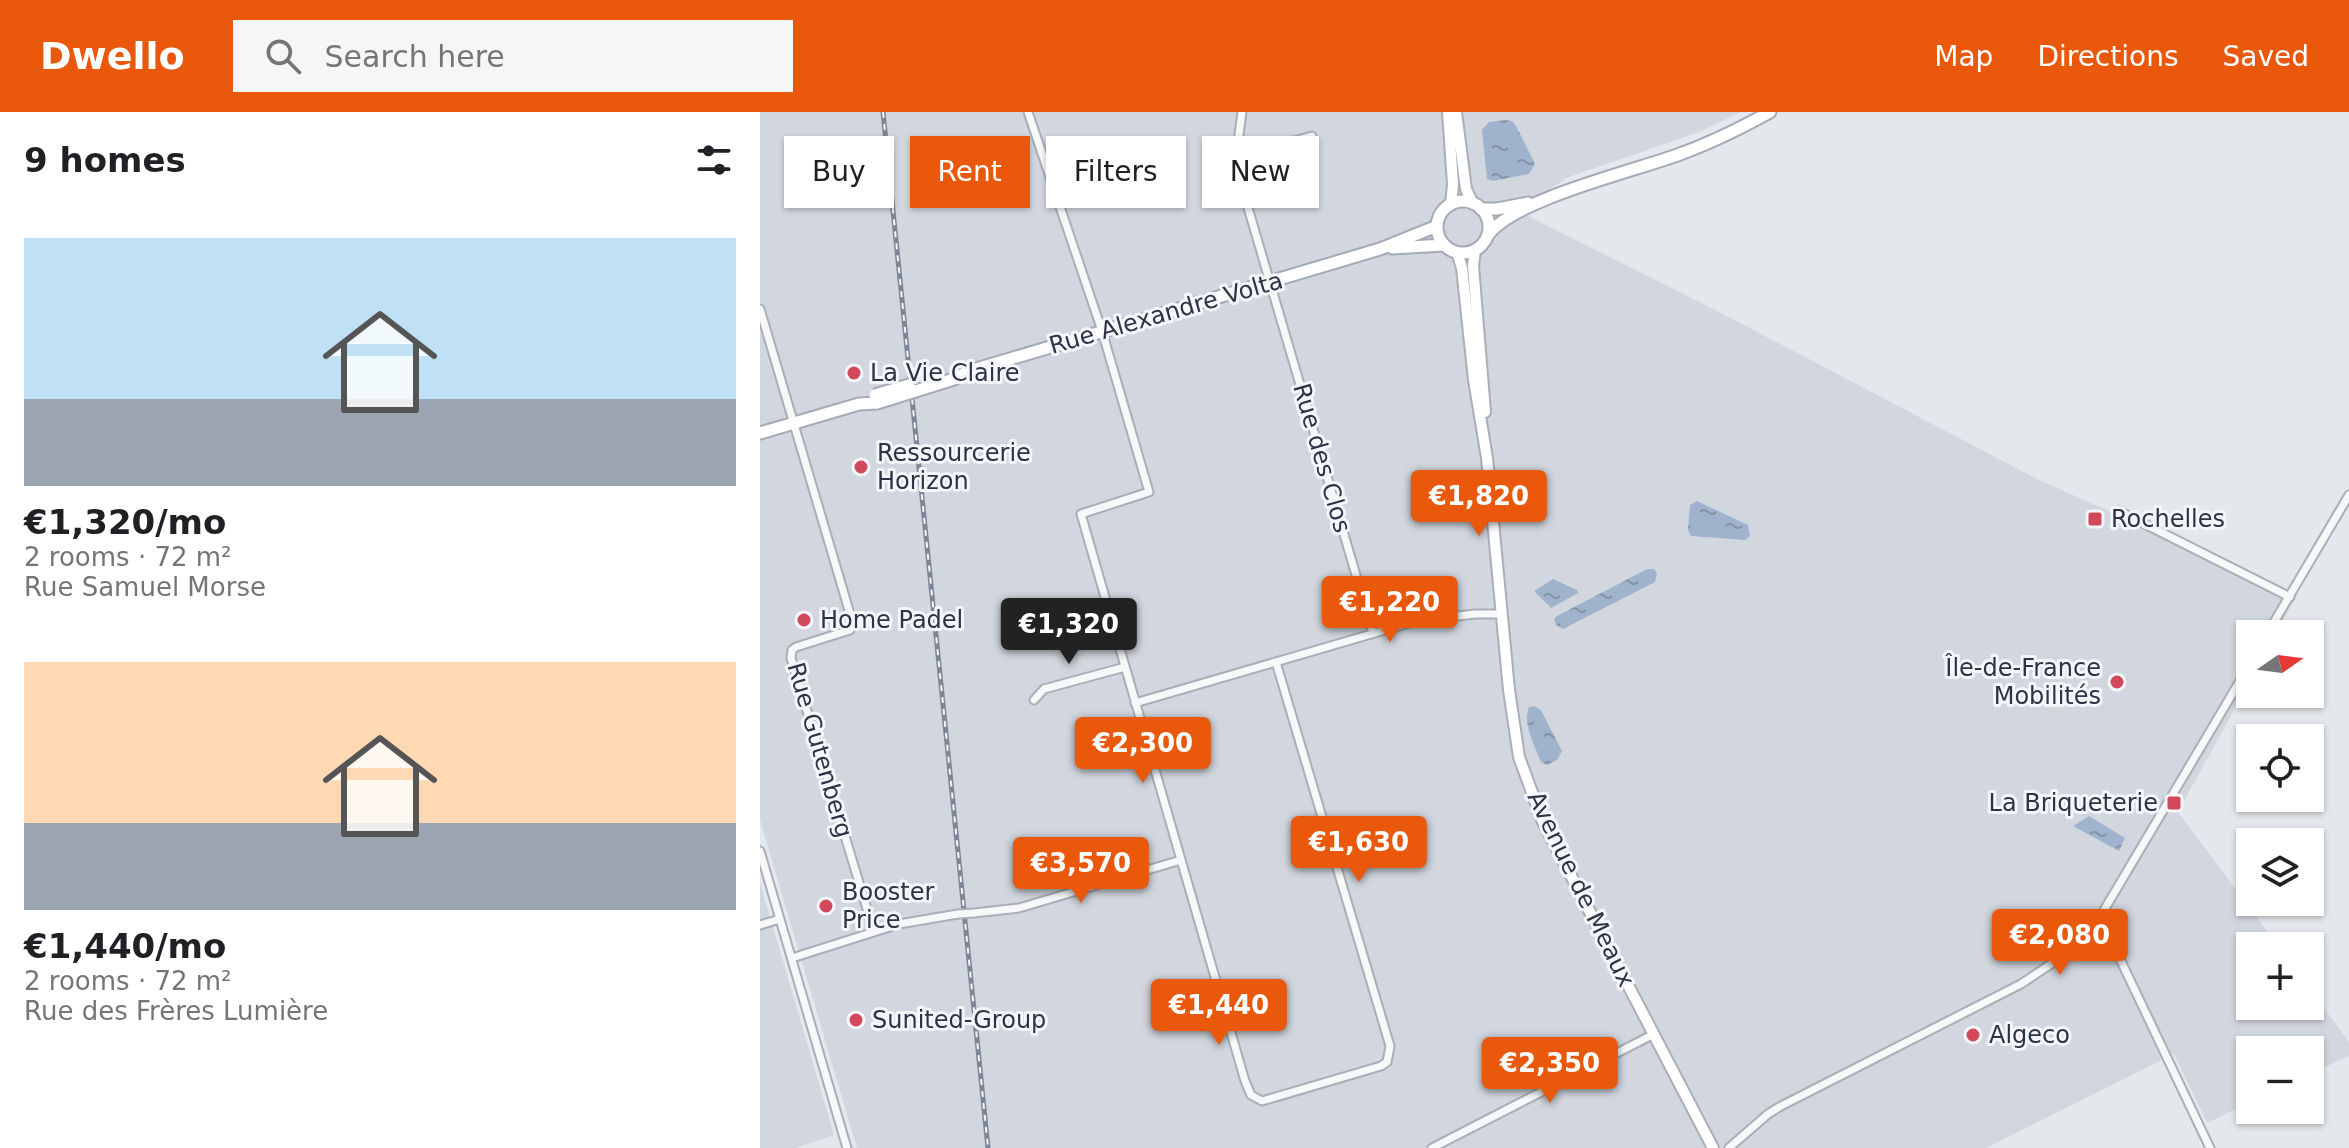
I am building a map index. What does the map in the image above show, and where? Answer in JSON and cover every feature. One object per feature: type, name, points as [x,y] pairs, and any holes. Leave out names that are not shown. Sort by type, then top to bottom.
[{"type":"main road","points":[[1544,200],[1497,209],[1458,202],[1441,214],[1437,226],[1444,245],[1457,252],[1475,250],[1503,219],[1544,200],[1679,155],[1770,112]]},
{"type":"main road","points":[[1477,206],[1488,221],[1488,235]]},
{"type":"main road","name":"Rue Alexandre Volta","points":[[760,433],[1270,283],[1380,249],[1437,226]]},
{"type":"main road","name":"Rue Alexandre Volta","points":[[1380,249],[1444,245]]},
{"type":"street","points":[[1028,112],[1102,331],[1149,492],[1081,514],[1251,1095],[1262,1101],[1357,1074],[1387,1062],[1390,1046],[1276,662]]},
{"type":"street","name":"Rue des Clos","points":[[1239,136],[1242,112]]},
{"type":"street","points":[[1448,112],[1453,184],[1451,205]]},
{"type":"street","points":[[1456,112],[1466,189],[1477,206]]},
{"type":"street","name":"Rue des Clos","points":[[1248,208],[1373,633]]},
{"type":"street","points":[[1475,250],[1473,266],[1484,381],[1487,458]]},
{"type":"street","points":[[1457,252],[1462,268],[1472,365],[1487,458]]},
{"type":"street","points":[[760,309],[794,423]]},
{"type":"street","name":"Rue Gutenberg","points":[[794,423],[853,624],[850,630],[796,647],[792,650],[791,658],[874,932]]},
{"type":"street","name":"Avenue de Meaux","points":[[1487,458],[1509,690],[1519,757],[1543,822],[1713,1148]]},
{"type":"street","points":[[2276,620],[2349,495]]},
{"type":"street","points":[[2119,511],[2290,597]]},
{"type":"street","points":[[1135,703],[1416,621],[1503,614]]},
{"type":"street","points":[[1034,700],[1044,689],[1125,667]]},
{"type":"street","points":[[1729,1148],[1781,1106],[2021,984],[2054,962],[2097,922],[2236,688]]},
{"type":"street","points":[[760,851],[847,1148]]},
{"type":"street","points":[[792,958],[914,921],[1019,908],[1181,860]]},
{"type":"street","points":[[760,925],[780,919]]},
{"type":"street","points":[[2097,922],[2111,940],[2210,1148]]},
{"type":"street","points":[[1432,1148],[1654,1034]]},
{"type":"shaded area","points":[[760,112],[1741,112],[1699,132],[1569,177],[1536,197],[1522,200],[1526,215],[1725,315],[2037,479],[2297,595],[2284,620],[2236,620],[2236,706],[2178,812],[2236,890],[2236,916],[2256,916],[2268,932],[2236,932],[2236,1020],[2324,1020],[2324,1008],[2349,1042],[2349,1056],[2324,1068],[2324,1036],[2236,1036],[2236,1109],[2207,1123],[2174,1054],[1986,1148],[857,1148],[760,820]],"holes":[[[942,369],[944,385],[887,403],[885,385]]]},
{"type":"shaded area","points":[[760,883],[834,1135],[796,1148],[760,1148]]},
{"type":"water","points":[[1512,121],[1516,126],[1535,164],[1529,174],[1493,181],[1487,179],[1482,130],[1489,122]]},
{"type":"water","points":[[1697,501],[1748,525],[1750,536],[1745,540],[1691,536],[1688,530],[1690,505]]},
{"type":"water","points":[[1647,569],[1654,569],[1657,573],[1655,582],[1563,629],[1556,625],[1554,619],[1557,616]]},
{"type":"water","points":[[1553,579],[1578,593],[1551,608],[1534,591]]},
{"type":"water","points":[[1529,707],[1541,710],[1562,751],[1557,760],[1547,765],[1541,762],[1528,728],[1527,714]]},
{"type":"water","points":[[2089,816],[2125,838],[2119,851],[2073,826]]},
{"type":"railway","points":[[883,112],[988,1148]]},
{"type":"place","name":"La Vie Claire","points":[[854,373]]},
{"type":"place","name":"Ressourcerie Horizon","points":[[861,467]]},
{"type":"place","name":"Rochelles","points":[[2095,519]]},
{"type":"place","name":"Home Padel","points":[[804,620]]},
{"type":"place","name":"Île-de-France Mobilités","points":[[2117,682]]},
{"type":"place","name":"La Briqueterie","points":[[2174,803]]},
{"type":"place","name":"Booster Price","points":[[826,906]]},
{"type":"place","name":"Sunited-Group","points":[[856,1020]]},
{"type":"place","name":"Algeco","points":[[1973,1035]]}]
